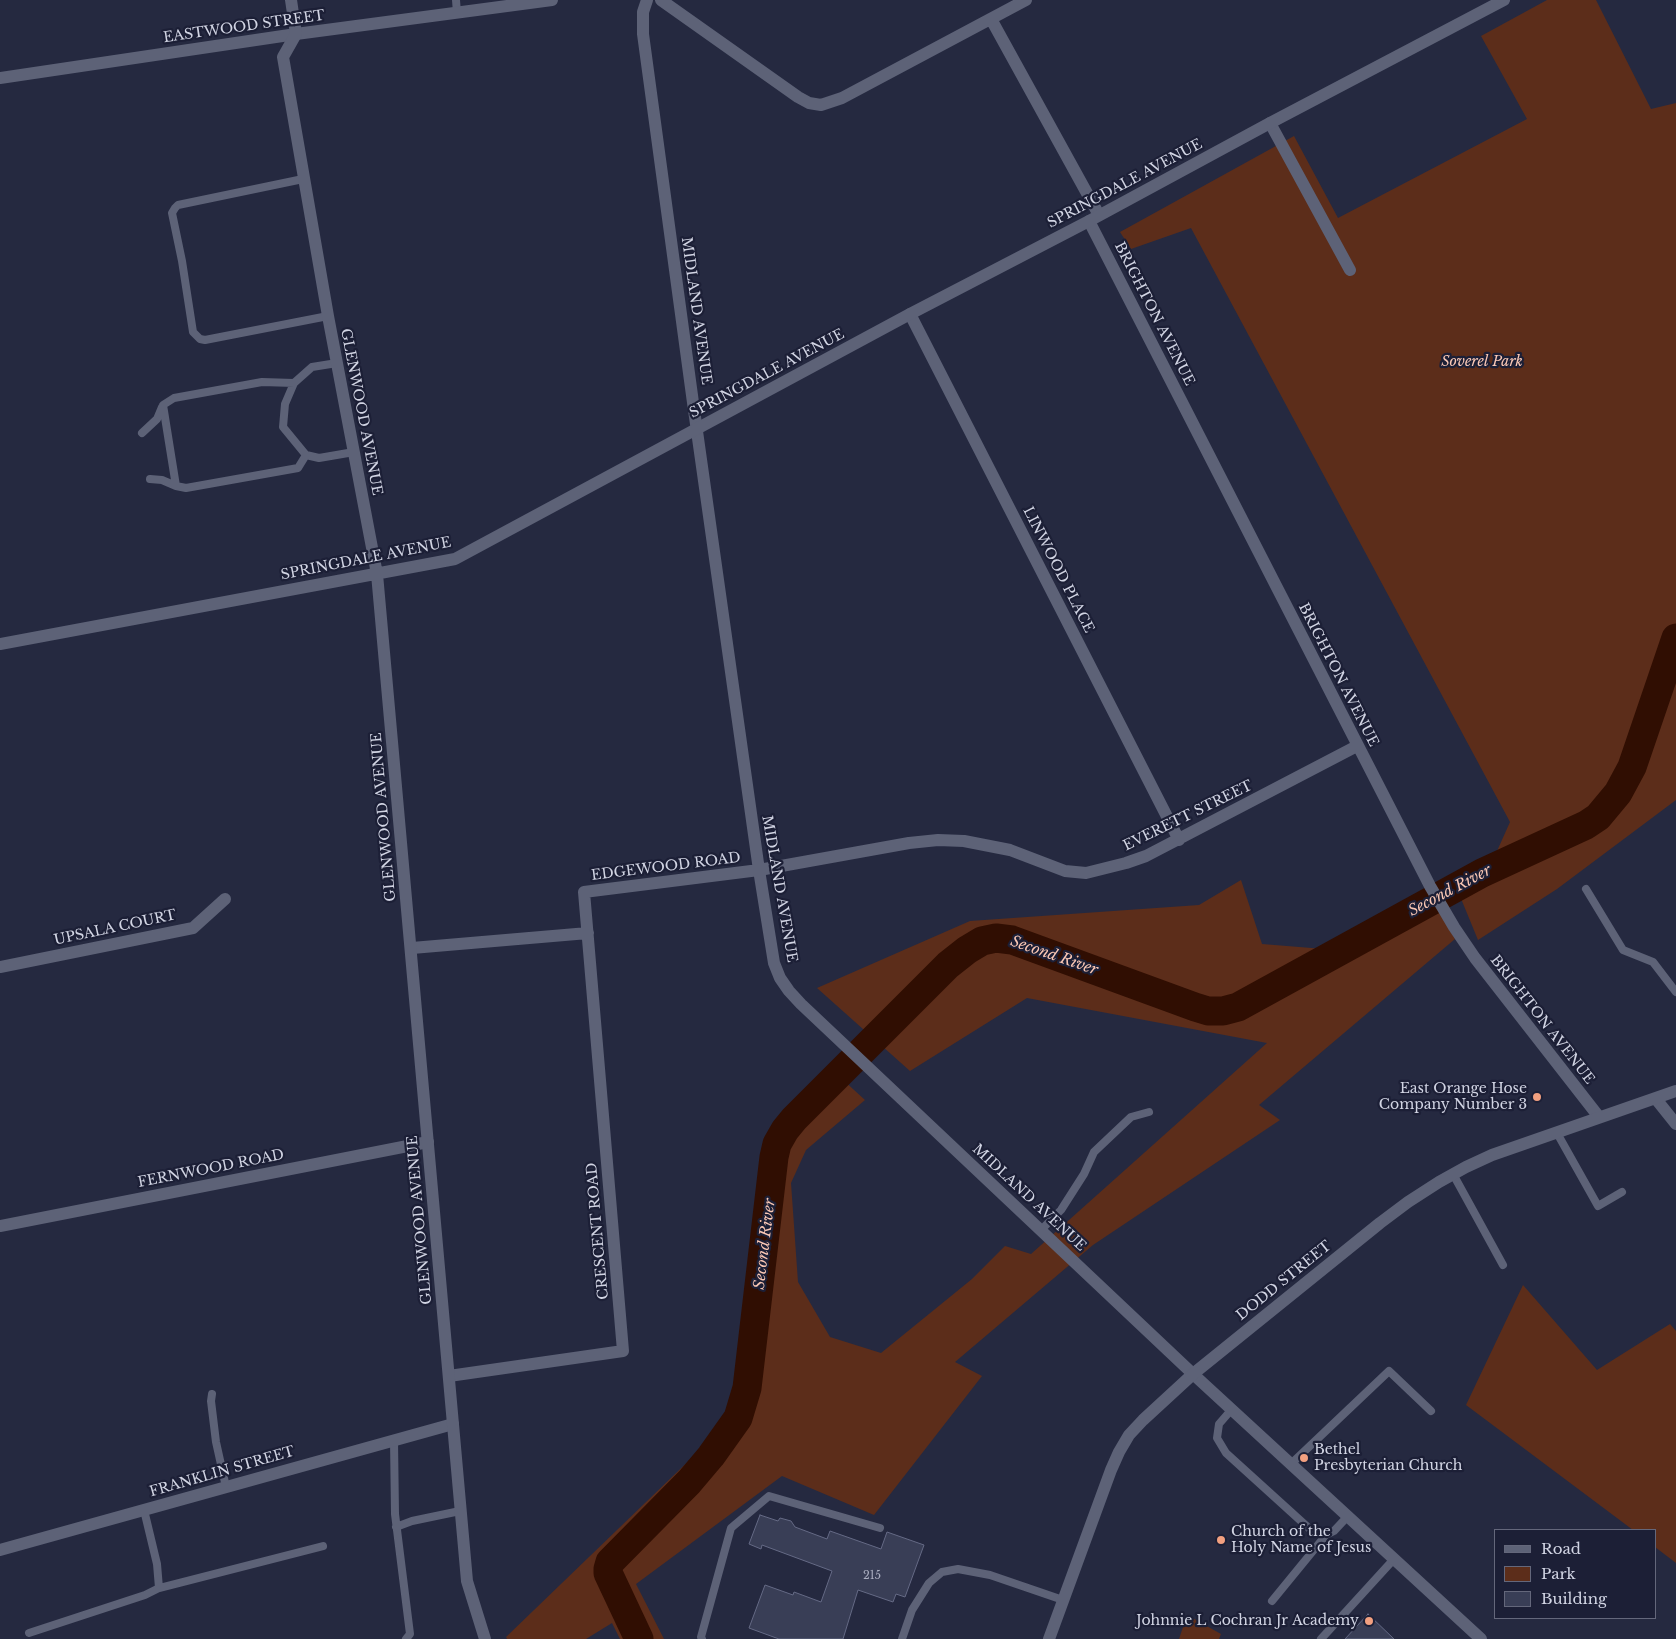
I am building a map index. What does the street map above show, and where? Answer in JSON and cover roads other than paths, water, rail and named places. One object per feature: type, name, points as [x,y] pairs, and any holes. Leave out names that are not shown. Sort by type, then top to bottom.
[{"type":"street","points":[[291,0],[296,34]]},
{"type":"street","name":"EASTWOOD STREET","points":[[0,78],[296,34],[456,6],[552,0]]},
{"type":"street","name":"MIDLAND AVENUE","points":[[647,0],[643,12],[643,34],[759,870],[774,963],[780,978],[801,1004],[845,1046],[1193,1374],[1481,1639]]},
{"type":"street","points":[[661,0],[798,97],[809,103],[821,105],[842,98],[1026,0]]},
{"type":"street","name":"SPRINGDALE AVENUE","points":[[0,644],[456,559],[910,314],[1504,0]]},
{"type":"street","name":"BRIGHTON AVENUE","points":[[991,18],[1094,218],[1357,746],[1430,886],[1475,958],[1599,1117]]},
{"type":"street","name":"GLENWOOD AVENUE","points":[[296,34],[283,58],[303,179],[377,574],[412,948],[467,1581],[485,1639]]},
{"type":"street","points":[[1270,123],[1350,270]]},
{"type":"street","name":"LINWOOD PLACE","points":[[910,314],[1179,840]]},
{"type":"street","name":"EVERETT STREET","points":[[759,870],[909,843],[938,840],[964,841],[1010,850],[1065,871],[1086,873],[1146,856],[1357,746]]},
{"type":"street","name":"EDGEWOOD ROAD","points":[[588,933],[584,892],[759,870]]},
{"type":"street","name":"UPSALA COURT","points":[[0,967],[193,928],[225,899]]},
{"type":"street","points":[[412,948],[588,933]]},
{"type":"street","name":"CRESCENT ROAD","points":[[449,1376],[623,1351],[588,933]]},
{"type":"street","name":"DODD STREET","points":[[1049,1639],[1118,1452],[1129,1435],[1143,1420],[1193,1374],[1387,1217],[1453,1174],[1492,1155],[1676,1091]]},
{"type":"street","points":[[1656,1099],[1676,1124]]},
{"type":"street","name":"FERNWOOD ROAD","points":[[0,1226],[428,1142]]},
{"type":"street","name":"FRANKLIN STREET","points":[[0,1550],[453,1424]]},
{"type":"lane","points":[[303,179],[178,204],[175,208],[172,213],[182,261],[193,332],[205,340],[328,316]]},
{"type":"lane","points":[[337,362],[312,367],[294,383],[285,404],[283,427],[306,455],[319,458],[354,452]]},
{"type":"lane","points":[[142,433],[157,419],[163,405],[174,398],[262,382],[294,383]]},
{"type":"lane","points":[[163,405],[176,486]]},
{"type":"lane","points":[[150,479],[162,480],[186,488],[298,468],[306,455]]},
{"type":"lane","points":[[1586,889],[1623,950],[1653,962],[1676,992]]},
{"type":"lane","points":[[1041,1230],[1061,1210],[1084,1174],[1094,1152],[1131,1117],[1148,1112]]},
{"type":"lane","points":[[1557,1133],[1598,1206],[1622,1192]]},
{"type":"lane","points":[[1453,1174],[1503,1265]]},
{"type":"lane","points":[[1292,1464],[1390,1371],[1431,1410]]},
{"type":"lane","points":[[212,1394],[216,1442],[226,1487]]},
{"type":"lane","points":[[1232,1409],[1218,1424],[1217,1438],[1220,1446],[1312,1530],[1326,1535]]},
{"type":"lane","points":[[394,1440],[394,1514],[410,1634],[406,1639]]},
{"type":"lane","points":[[702,1639],[731,1528],[769,1496],[880,1528]]},
{"type":"lane","points":[[144,1510],[157,1564],[159,1588]]},
{"type":"lane","points":[[396,1527],[412,1521],[460,1511]]},
{"type":"lane","points":[[1272,1601],[1326,1535],[1334,1531],[1348,1516]]},
{"type":"lane","points":[[29,1632],[144,1596],[159,1588],[324,1546]]},
{"type":"lane","points":[[1321,1639],[1394,1559]]},
{"type":"lane","points":[[902,1639],[912,1610],[928,1583],[942,1572],[958,1569],[990,1575],[1063,1600]]},
{"type":"waterway","name":"Second River","points":[[639,1639],[608,1573],[608,1569],[610,1562],[689,1482],[711,1456],[738,1418],[747,1388],[777,1144],[794,1119],[948,965],[982,941],[996,938],[1012,940],[1208,1011],[1223,1011],[1238,1007],[1482,873],[1586,825],[1598,817],[1618,793],[1632,767],[1676,638]]},
{"type":"place","name":"East Orange Hose Company Number 3","points":[[1537,1097]]},
{"type":"place","name":"Bethel Presbyterian Church","points":[[1304,1458]]},
{"type":"place","name":"Church of the Holy Name of Jesus","points":[[1221,1540]]},
{"type":"place","name":"Johnnie L Cochran Jr Academy","points":[[1369,1621]]},
{"type":"park label","name":"Soverel Park","points":[[1482,362]]}]
